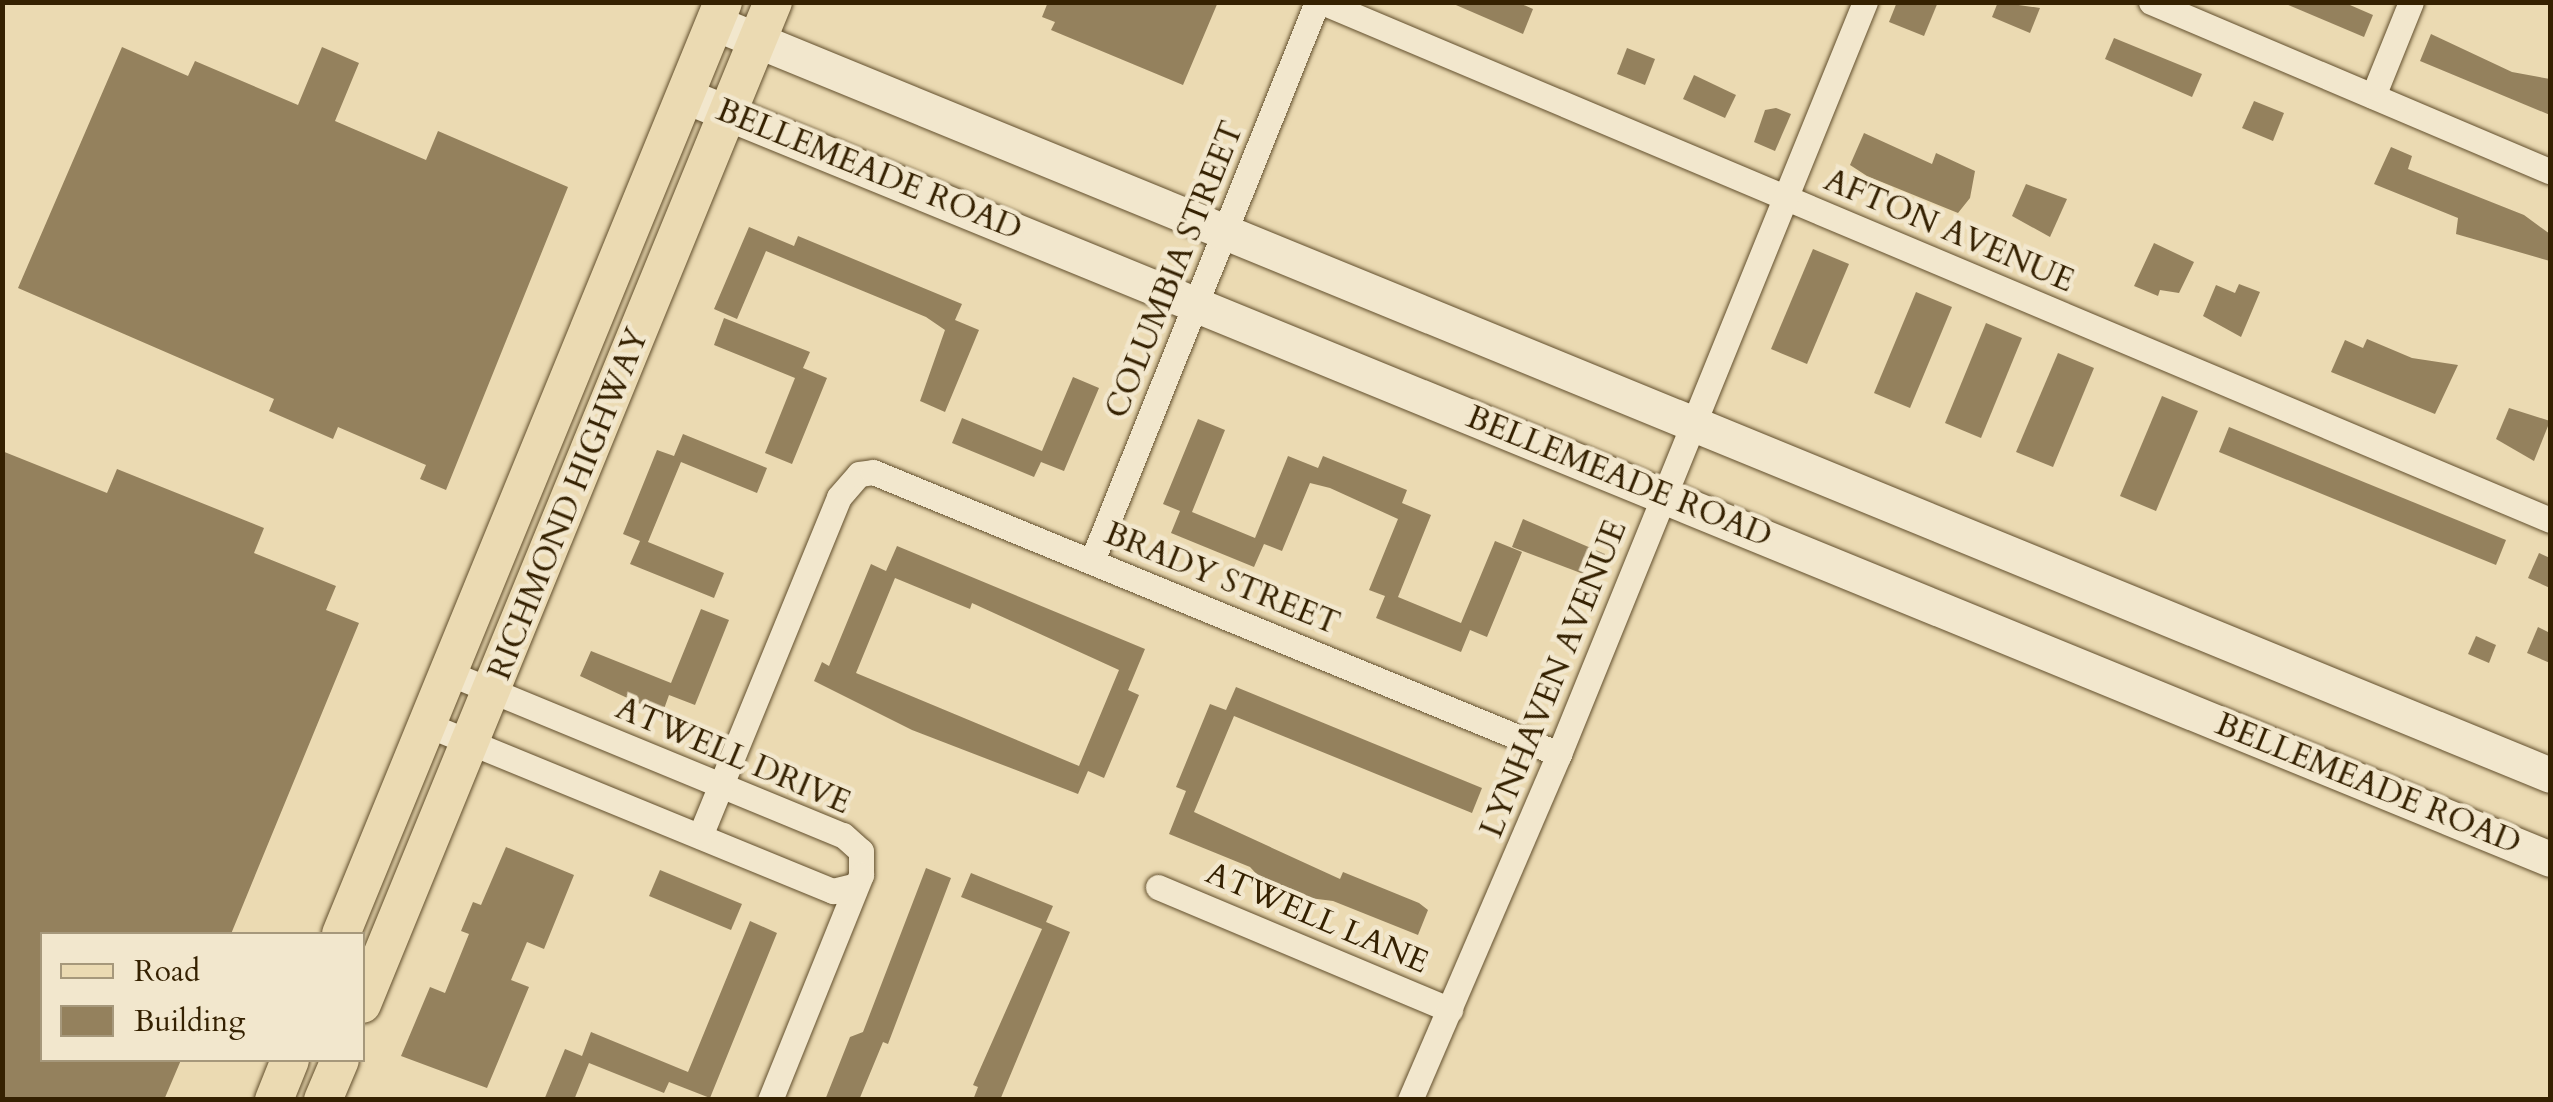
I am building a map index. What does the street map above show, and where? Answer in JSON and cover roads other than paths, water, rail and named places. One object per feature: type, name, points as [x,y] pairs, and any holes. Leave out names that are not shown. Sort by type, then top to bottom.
[{"type":"main road","name":"RICHMOND HIGHWAY","points":[[365,997],[773,2]]},
{"type":"main road","name":"RICHMOND HIGHWAY","points":[[343,932],[719,13]]},
{"type":"main road","points":[[719,13],[758,40],[2550,775]]},
{"type":"main road","name":"BELLEMEADE ROAD","points":[[686,96],[2550,859]]},
{"type":"main road","points":[[274,1100],[289,1062]]},
{"type":"main road","points":[[323,1100],[339,1062]]},
{"type":"street","name":"AFTON AVENUE","points":[[1320,2],[2550,520]]},
{"type":"street","name":"COLUMBIA STREET","points":[[1092,561],[1320,2]]},
{"type":"street","name":"LYNHAVEN AVENUE","points":[[1410,1100],[1560,754],[1864,2]]},
{"type":"street","points":[[2151,2],[2550,171]]},
{"type":"street","points":[[2373,96],[2411,2]]},
{"type":"street","name":"BRADY STREET","points":[[721,785],[839,497],[859,474],[888,476],[1560,754]]},
{"type":"street","name":"ATWELL DRIVE","points":[[449,673],[852,841],[864,863],[853,886]]},
{"type":"street","points":[[428,724],[833,890],[853,886]]},
{"type":"street","points":[[700,836],[721,785]]},
{"type":"street","points":[[770,1100],[853,886]]},
{"type":"street","name":"ATWELL LANE","points":[[1158,887],[1450,1010]]}]
